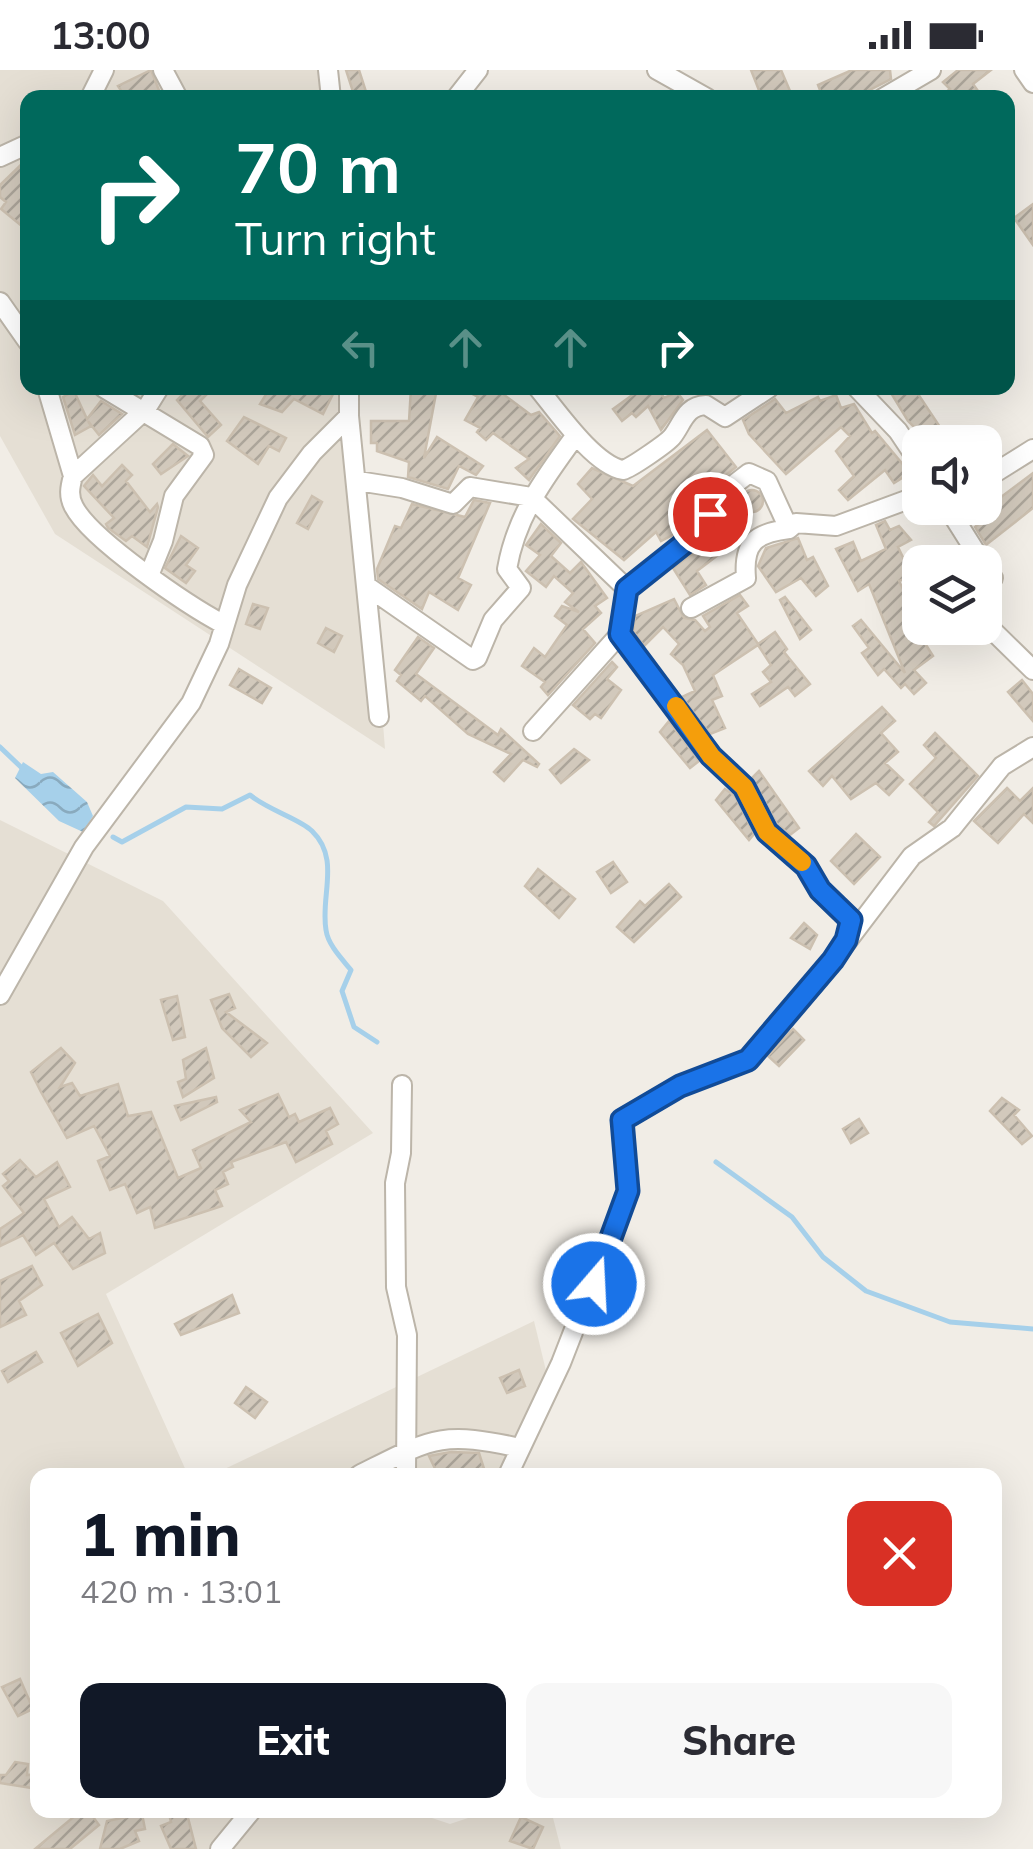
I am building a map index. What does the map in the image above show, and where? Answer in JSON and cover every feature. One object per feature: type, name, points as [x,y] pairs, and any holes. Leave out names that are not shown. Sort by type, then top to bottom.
[{"type":"street","points":[[462,90],[478,70]]},
{"type":"street","points":[[657,70],[693,90]]},
{"type":"street","points":[[897,90],[931,70]]},
{"type":"street","points":[[1024,70],[1033,83]]},
{"type":"street","points":[[0,302],[20,331]]},
{"type":"street","points":[[49,395],[73,476],[72,505],[84,522],[182,603],[223,624]]},
{"type":"street","points":[[117,395],[200,446],[204,455],[174,496],[164,541],[150,574]]},
{"type":"street","points":[[73,476],[146,410],[155,395]]},
{"type":"street","points":[[349,395],[379,717]]},
{"type":"street","points":[[544,395],[576,435],[611,466],[624,470],[670,440],[681,418],[694,408],[706,405],[726,417],[759,395]]},
{"type":"street","points":[[865,395],[902,437]]},
{"type":"street","points":[[0,996],[84,846],[191,704],[278,498],[312,453],[349,416]]},
{"type":"street","points":[[368,588],[475,660],[493,620],[521,588],[506,569],[531,497],[576,435]]},
{"type":"street","points":[[1002,468],[1033,448]]},
{"type":"street","points":[[533,731],[620,634],[627,589],[705,527],[723,493],[749,474],[767,481],[789,529]]},
{"type":"street","points":[[358,481],[402,488],[452,504],[470,486],[531,497],[627,589]]},
{"type":"street","points":[[690,608],[746,578],[744,554],[750,541],[765,532],[789,529],[796,522],[836,526],[902,502]]},
{"type":"street","points":[[620,634],[711,756],[744,787],[767,832],[806,866],[820,890],[851,920],[846,940]]},
{"type":"street","points":[[1002,640],[1033,670]]},
{"type":"street","points":[[511,1468],[560,1363],[628,1191],[622,1120],[680,1086],[748,1060],[912,856],[952,828],[1002,766],[1033,748]]},
{"type":"street","points":[[402,1085],[395,1183],[396,1287],[407,1335],[407,1468]]},
{"type":"street","points":[[373,1468],[438,1438],[476,1438],[520,1448]]},
{"type":"street","points":[[220,1849],[245,1818]]},
{"type":"shaded area","points":[[0,70],[332,70],[333,90],[20,90],[20,395],[358,395],[385,749],[55,534],[0,436]]},
{"type":"shaded area","points":[[0,820],[163,901],[373,1133],[106,1294],[185,1468],[30,1468],[30,1818],[432,1818],[450,1824],[468,1818],[553,1818],[561,1849],[0,1849]]},
{"type":"shaded area","points":[[534,1321],[548,1379],[501,1468],[227,1468]]},
{"type":"water","points":[[23,762],[41,774],[53,772],[87,802],[93,816],[83,832],[59,821],[15,778]]},
{"type":"building","points":[[151,70],[159,90],[121,90],[118,86]]},
{"type":"building","points":[[346,70],[359,70],[365,90],[352,90]]},
{"type":"building","points":[[751,70],[781,70],[790,90],[759,90]]},
{"type":"building","points":[[852,70],[890,70],[891,79],[870,90],[820,90],[818,85]]},
{"type":"building","points":[[958,70],[991,70],[973,84],[977,90],[949,90],[943,82]]},
{"type":"building","points":[[20,166],[20,224],[1,209],[6,202],[0,197],[0,185]]},
{"type":"building","points":[[1033,204],[1033,245],[1015,219]]},
{"type":"building","points":[[76,395],[87,419],[101,401],[122,414],[99,435],[88,421],[91,426],[75,435],[63,397]]},
{"type":"building","points":[[182,395],[206,395],[200,401],[221,425],[208,437],[177,400]]},
{"type":"building","points":[[266,395],[332,395],[323,414],[294,399],[282,412],[260,404]]},
{"type":"building","points":[[411,395],[436,395],[424,458],[437,437],[483,466],[476,475],[459,466],[448,489],[408,477],[409,462],[377,451],[377,443],[371,443],[371,421],[409,421]]},
{"type":"building","points":[[474,395],[504,395],[531,415],[539,412],[560,436],[529,480],[516,468],[529,459],[493,433],[486,440],[477,432],[480,428],[465,420],[478,397]]},
{"type":"building","points":[[632,395],[679,395],[683,400],[661,430],[648,406],[636,417],[632,413],[622,421],[613,409]]},
{"type":"building","points":[[836,395],[841,408],[854,404],[872,433],[875,431],[902,463],[902,478],[894,483],[885,470],[848,500],[839,490],[854,476],[836,451],[850,436],[841,427],[786,474],[749,434],[743,420],[775,399],[786,413],[818,397],[820,401]]},
{"type":"building","points":[[892,395],[919,395],[939,425],[912,425]]},
{"type":"building","points":[[244,417],[286,438],[279,451],[269,446],[258,464],[227,441]]},
{"type":"building","points":[[707,430],[736,467],[715,484],[691,513],[695,519],[680,531],[661,541],[656,532],[624,560],[573,519],[592,499],[578,484],[592,468],[633,486]]},
{"type":"building","points":[[173,444],[188,456],[161,474],[153,464]]},
{"type":"building","points":[[122,465],[132,475],[126,481],[150,512],[157,504],[158,507],[147,547],[132,536],[126,541],[108,528],[106,524],[114,518],[84,486],[93,475],[102,486]]},
{"type":"building","points":[[1033,473],[1033,508],[986,545],[975,527],[1002,525],[1002,496]]},
{"type":"building","points":[[752,490],[760,493],[760,509],[752,512],[744,509],[741,501],[744,493]]},
{"type":"building","points":[[312,496],[322,502],[308,529],[297,523]]},
{"type":"building","points":[[474,500],[490,503],[458,578],[471,585],[458,610],[429,592],[422,609],[378,579],[377,569],[395,526],[401,528],[412,504],[465,517]]},
{"type":"building","points":[[885,521],[890,530],[899,526],[911,540],[898,547],[902,555],[902,645],[926,645],[933,656],[914,670],[926,683],[914,694],[905,684],[901,688],[884,669],[878,675],[862,653],[869,648],[853,626],[861,620],[905,673],[869,584],[858,591],[836,549],[853,542],[861,561],[886,549],[876,525]]},
{"type":"building","points":[[541,524],[561,543],[551,556],[570,573],[581,562],[607,598],[595,606],[601,613],[583,629],[595,643],[548,695],[541,687],[545,682],[522,666],[534,648],[545,657],[567,625],[555,616],[562,606],[579,612],[565,602],[573,593],[554,576],[546,587],[526,571],[540,555],[526,545]]},
{"type":"building","points":[[181,536],[198,548],[186,565],[195,571],[186,583],[165,568]]},
{"type":"building","points":[[798,538],[807,560],[813,557],[828,586],[816,596],[801,578],[776,592],[758,566],[766,548]]},
{"type":"building","points":[[712,539],[722,552],[697,571],[706,585],[690,595],[673,568]]},
{"type":"building","points":[[740,595],[748,606],[737,613],[758,644],[775,632],[787,649],[784,652],[810,684],[795,696],[788,687],[760,706],[752,694],[771,682],[763,672],[771,665],[758,645],[713,675],[722,696],[712,700],[725,728],[710,734],[682,697],[695,691],[683,665],[671,654],[679,644],[663,627],[644,646],[633,631],[635,616],[674,599],[684,618],[695,620],[705,631],[710,627],[703,616]]},
{"type":"building","points":[[785,597],[811,630],[800,639],[780,600]]},
{"type":"building","points":[[253,604],[268,608],[260,629],[246,624]]},
{"type":"building","points":[[326,628],[342,636],[334,652],[318,643]]},
{"type":"building","points":[[418,637],[434,648],[416,674],[498,735],[501,729],[539,764],[537,767],[523,760],[504,781],[494,772],[511,754],[468,734],[425,696],[421,701],[397,681],[401,675],[395,670]]},
{"type":"building","points":[[612,662],[617,667],[607,679],[621,690],[601,718],[595,714],[590,719],[573,705]]},
{"type":"building","points":[[239,669],[271,688],[262,703],[230,685]]},
{"type":"building","points":[[1022,680],[1033,694],[1033,721],[1008,692]]},
{"type":"building","points":[[882,707],[895,721],[881,733],[898,752],[885,763],[903,780],[889,795],[876,783],[851,799],[832,776],[823,786],[809,771]]},
{"type":"building","points":[[669,721],[699,761],[690,768],[660,732]]},
{"type":"building","points":[[935,733],[978,776],[934,826],[929,822],[938,812],[910,784],[936,758],[924,745]]},
{"type":"building","points":[[574,749],[589,760],[561,783],[550,770]]},
{"type":"building","points":[[759,771],[799,828],[790,835],[777,824],[752,778]]},
{"type":"building","points":[[1007,788],[1020,801],[1033,788],[1033,823],[1024,814],[998,843],[974,821]]},
{"type":"building","points":[[725,789],[735,796],[754,834],[749,840],[716,800]]},
{"type":"building","points":[[856,834],[880,857],[854,884],[831,861]]},
{"type":"building","points":[[613,862],[627,882],[611,893],[597,872]]},
{"type":"building","points":[[538,869],[575,899],[559,918],[525,886]]},
{"type":"building","points":[[669,884],[681,897],[634,942],[617,927],[640,901],[645,906]]},
{"type":"building","points":[[804,923],[817,935],[810,949],[791,938]]},
{"type":"building","points":[[229,994],[235,1008],[226,1012],[267,1043],[251,1057],[222,1028],[211,1000]]},
{"type":"building","points":[[177,996],[185,1037],[173,1040],[161,1000]]},
{"type":"building","points":[[793,1029],[804,1040],[779,1066],[768,1056]]},
{"type":"building","points":[[61,1048],[75,1063],[60,1087],[72,1083],[80,1096],[118,1084],[128,1116],[151,1112],[178,1178],[201,1168],[193,1150],[251,1122],[240,1110],[278,1094],[289,1117],[295,1114],[299,1122],[330,1108],[338,1124],[326,1131],[332,1144],[296,1162],[286,1142],[231,1162],[233,1167],[223,1172],[228,1184],[215,1190],[222,1206],[155,1228],[150,1207],[137,1213],[125,1184],[110,1190],[98,1161],[110,1156],[94,1126],[67,1138],[41,1092],[31,1072]]},
{"type":"building","points":[[206,1048],[214,1078],[183,1097],[178,1082],[186,1079],[183,1060]]},
{"type":"building","points":[[216,1097],[217,1102],[181,1120],[175,1106]]},
{"type":"building","points":[[1002,1098],[1019,1110],[1014,1115],[1032,1136],[1022,1144],[990,1111]]},
{"type":"building","points":[[859,1119],[868,1133],[851,1143],[843,1129]]},
{"type":"building","points":[[20,1160],[36,1177],[57,1162],[70,1187],[44,1199],[59,1227],[72,1217],[89,1239],[100,1233],[105,1253],[73,1269],[54,1243],[36,1255],[23,1235],[0,1246],[0,1229],[24,1213],[3,1186],[9,1181],[3,1174]]},
{"type":"building","points":[[32,1266],[42,1285],[19,1301],[26,1315],[0,1327],[0,1281]]},
{"type":"building","points":[[232,1295],[239,1313],[181,1335],[175,1324]]},
{"type":"building","points":[[98,1314],[112,1343],[78,1366],[61,1333]]},
{"type":"building","points":[[36,1352],[42,1362],[8,1382],[2,1371]]},
{"type":"building","points":[[519,1370],[525,1386],[507,1393],[500,1378]]},
{"type":"building","points":[[246,1387],[267,1402],[255,1418],[235,1403]]},
{"type":"building","points":[[479,1453],[484,1468],[435,1468],[429,1456]]},
{"type":"building","points":[[20,1679],[30,1710],[18,1716],[2,1687]]},
{"type":"building","points":[[15,1762],[28,1764],[30,1788],[0,1783],[0,1775],[6,1775]]},
{"type":"building","points":[[72,1818],[94,1818],[99,1825],[70,1849],[35,1849]]},
{"type":"building","points":[[143,1818],[145,1829],[135,1831],[139,1841],[120,1849],[100,1849],[107,1821]]},
{"type":"building","points":[[170,1818],[188,1818],[196,1849],[171,1849],[161,1826],[171,1822]]},
{"type":"building","points":[[521,1818],[543,1827],[533,1849],[510,1841]]},
{"type":"waterway","points":[[0,747],[24,770]]},
{"type":"waterway","points":[[113,837],[122,842],[186,807],[222,809],[250,795],[307,827],[326,854],[327,936],[351,970],[342,991],[354,1027],[377,1042]]},
{"type":"waterway","points":[[716,1162],[792,1217],[823,1257],[866,1291],[950,1322],[1033,1329]]},
{"type":"slow traffic","points":[[676,706],[711,756],[744,787],[767,832],[802,862]]},
{"type":"route","points":[[594,1284],[628,1191],[622,1120],[680,1086],[748,1060],[833,960],[846,940],[851,920],[837,902],[820,890],[806,866],[767,832],[744,787],[711,756],[670,695],[620,634],[627,589],[705,527],[710,514]]}]
